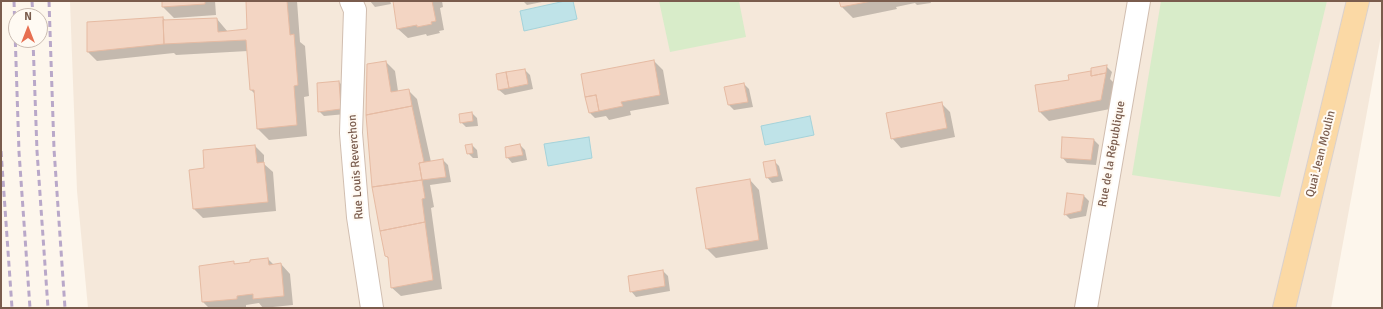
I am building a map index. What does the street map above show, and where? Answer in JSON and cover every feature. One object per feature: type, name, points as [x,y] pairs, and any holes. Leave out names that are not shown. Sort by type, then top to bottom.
[{"type":"main road","name":"Quai Jean Moulin","points":[[1284,308],[1358,1]]},
{"type":"street","name":"Rue Louis Reverchon","points":[[351,1],[355,10],[351,133],[358,217],[372,308]]},
{"type":"street","name":"Rue de la République","points":[[1086,308],[1138,1]]},
{"type":"shaded area","points":[[70,1],[1382,1],[1382,30],[1331,308],[88,308],[77,191]]},
{"type":"green space","points":[[659,1],[739,1],[746,37],[670,52]]},
{"type":"green space","points":[[1161,1],[1327,1],[1280,197],[1132,175]]},
{"type":"water","points":[[565,1],[573,1],[577,19],[524,31],[520,11]]},
{"type":"water","points":[[810,116],[814,135],[765,145],[761,126]]},
{"type":"water","points":[[589,137],[592,158],[548,166],[544,144]]},
{"type":"building","points":[[162,1],[205,1],[205,4],[162,7]]},
{"type":"building","points":[[246,1],[287,1],[290,35],[294,34],[298,85],[294,86],[297,125],[257,129],[254,90],[250,90],[246,40],[164,44],[163,20],[217,18],[218,32],[247,29]]},
{"type":"building","points":[[393,1],[432,1],[436,21],[431,22],[432,24],[397,29]]},
{"type":"building","points":[[839,1],[872,1],[841,7]]},
{"type":"building","points":[[163,17],[164,44],[87,52],[87,22]]},
{"type":"building","points":[[654,60],[660,95],[621,102],[623,106],[599,111],[596,95],[585,97],[581,74]]},
{"type":"building","points":[[386,61],[391,92],[409,89],[412,106],[366,115],[367,64]]},
{"type":"building","points":[[1107,65],[1106,73],[1091,76],[1091,68]]},
{"type":"building","points":[[525,69],[528,84],[509,88],[506,72]]},
{"type":"building","points":[[1091,71],[1091,76],[1106,73],[1101,100],[1039,112],[1035,85],[1069,80],[1068,75]]},
{"type":"building","points":[[506,72],[509,88],[498,90],[496,74]]},
{"type":"building","points":[[339,81],[341,109],[318,112],[317,83]]},
{"type":"building","points":[[744,83],[748,102],[728,105],[724,87]]},
{"type":"building","points":[[596,95],[599,111],[589,113],[585,97]]},
{"type":"building","points":[[942,102],[947,128],[891,139],[886,113]]},
{"type":"building","points":[[412,106],[424,162],[419,163],[422,180],[372,187],[366,115]]},
{"type":"building","points":[[472,112],[473,121],[460,123],[459,114]]},
{"type":"building","points":[[1062,137],[1094,139],[1091,160],[1061,158]]},
{"type":"building","points":[[472,144],[473,153],[467,154],[465,145]]},
{"type":"building","points":[[520,144],[523,155],[506,158],[505,147]]},
{"type":"building","points":[[255,145],[257,163],[264,162],[268,202],[193,209],[189,170],[204,168],[203,150]]},
{"type":"building","points":[[443,159],[446,177],[422,180],[419,163]]},
{"type":"building","points":[[775,160],[778,176],[766,178],[763,162]]},
{"type":"building","points":[[750,179],[759,240],[706,249],[696,188]]},
{"type":"building","points":[[422,180],[425,198],[422,199],[425,222],[380,231],[372,187]]},
{"type":"building","points":[[1067,193],[1084,195],[1081,211],[1064,215]]},
{"type":"building","points":[[425,222],[433,280],[391,288],[388,257],[385,256],[380,231]]},
{"type":"building","points":[[268,258],[269,265],[281,263],[284,296],[253,299],[253,294],[237,296],[237,299],[202,302],[199,266],[234,261],[234,264]]},
{"type":"building","points":[[663,270],[665,286],[630,292],[628,276]]},
{"type":"railway","points":[[14,1],[19,152],[30,308]]},
{"type":"railway","points":[[32,1],[32,8]]},
{"type":"railway","points":[[49,1],[54,149],[65,308]]},
{"type":"railway","points":[[33,48],[37,151],[48,308]]},
{"type":"railway","points":[[1,151],[12,308]]}]
